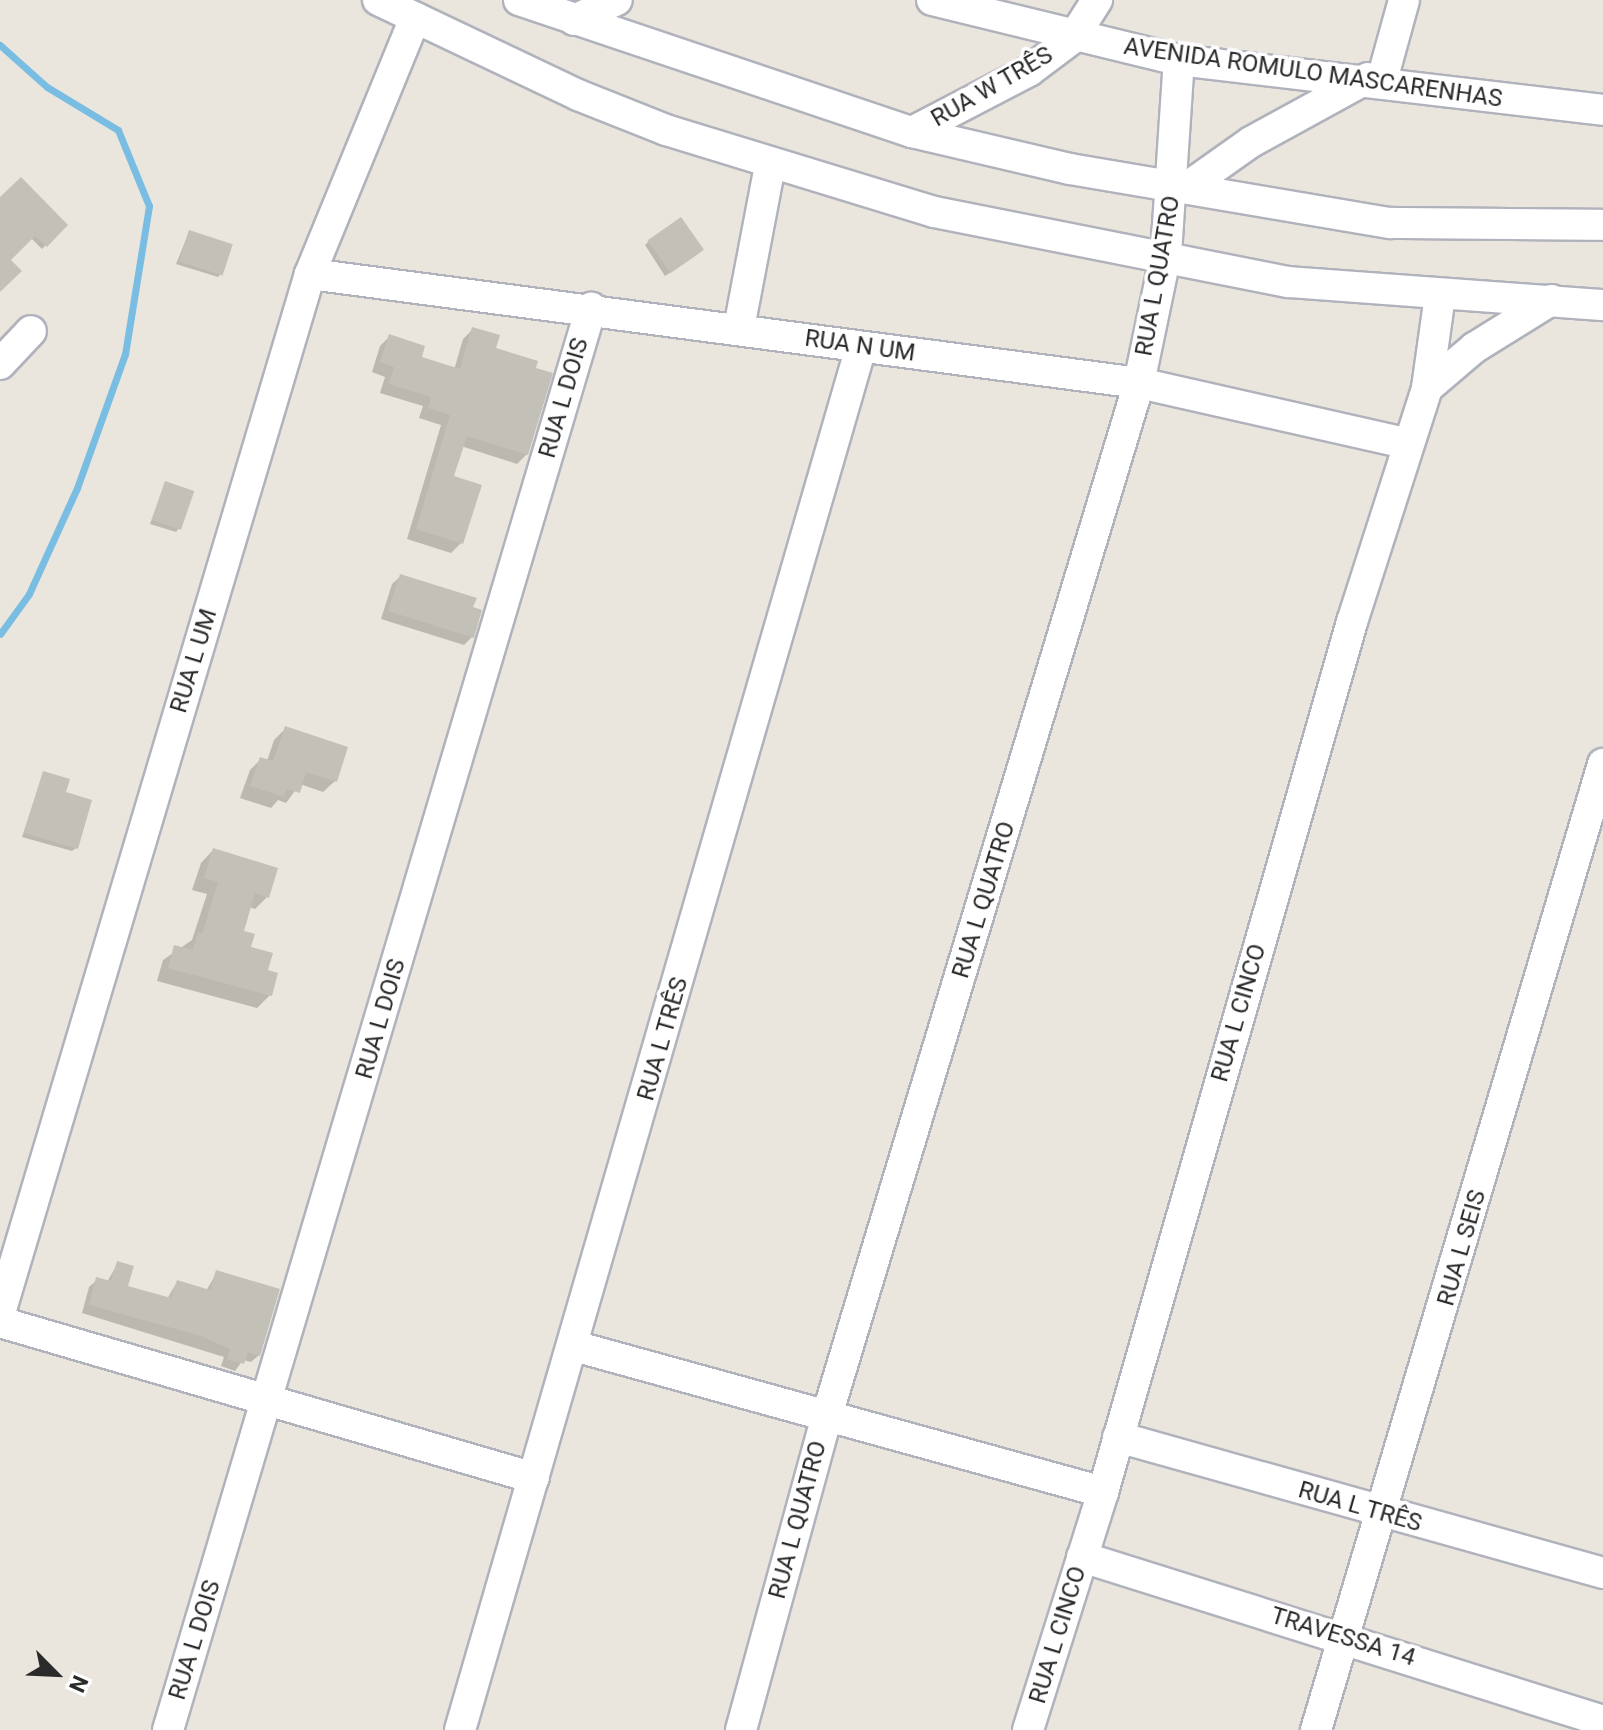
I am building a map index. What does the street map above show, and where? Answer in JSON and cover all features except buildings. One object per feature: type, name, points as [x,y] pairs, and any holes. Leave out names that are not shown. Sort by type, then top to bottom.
[{"type":"street","points":[[378,0],[578,95],[770,165],[934,212],[1166,254],[1288,282],[1603,305]]},
{"type":"street","points":[[574,20],[617,0]]},
{"type":"street","name":"AVENIDA ROMULO MASCARENHAS","points":[[932,0],[1073,38],[1179,60],[1375,79],[1603,110]]},
{"type":"street","name":"RUA W TRÊS","points":[[912,132],[1029,71],[1073,38],[1097,0]]},
{"type":"street","points":[[1180,188],[1251,142],[1375,79],[1404,0]]},
{"type":"street","points":[[525,1],[912,132],[1180,188],[1390,223],[1603,225]]},
{"type":"street","name":"RUA L UM","points":[[0,1313],[310,274],[415,18]]},
{"type":"street","name":"RUA L QUATRO","points":[[741,1730],[828,1412],[1139,383],[1180,188],[1179,60]]},
{"type":"street","points":[[739,328],[770,165]]},
{"type":"street","name":"RUA N UM","points":[[310,274],[591,308],[1139,383],[1405,443]]},
{"type":"street","name":"RUA L CINCO","points":[[1028,1730],[1103,1492],[1405,443],[1427,388],[1440,295]]},
{"type":"street","points":[[1427,388],[1474,348],[1551,300]]},
{"type":"street","name":"RUA L DOIS","points":[[168,1730],[268,1403],[591,308]]},
{"type":"street","points":[[0,364],[31,331]]},
{"type":"street","name":"RUA L TRÊS","points":[[460,1730],[574,1346],[861,347]]},
{"type":"street","name":"RUA L SEIS","points":[[1316,1730],[1603,764]]},
{"type":"street","points":[[0,1322],[268,1403],[534,1478]]},
{"type":"street","points":[[574,1346],[828,1412],[1103,1492]]},
{"type":"street","name":"RUA L TRÊS","points":[[1118,1437],[1382,1515],[1603,1573]]},
{"type":"street","name":"TRAVESSA 14","points":[[1082,1557],[1344,1636],[1603,1726]]},
{"type":"waterway","points":[[0,45],[47,87],[118,130],[149,206],[125,354],[77,488],[29,594],[0,634]]}]
